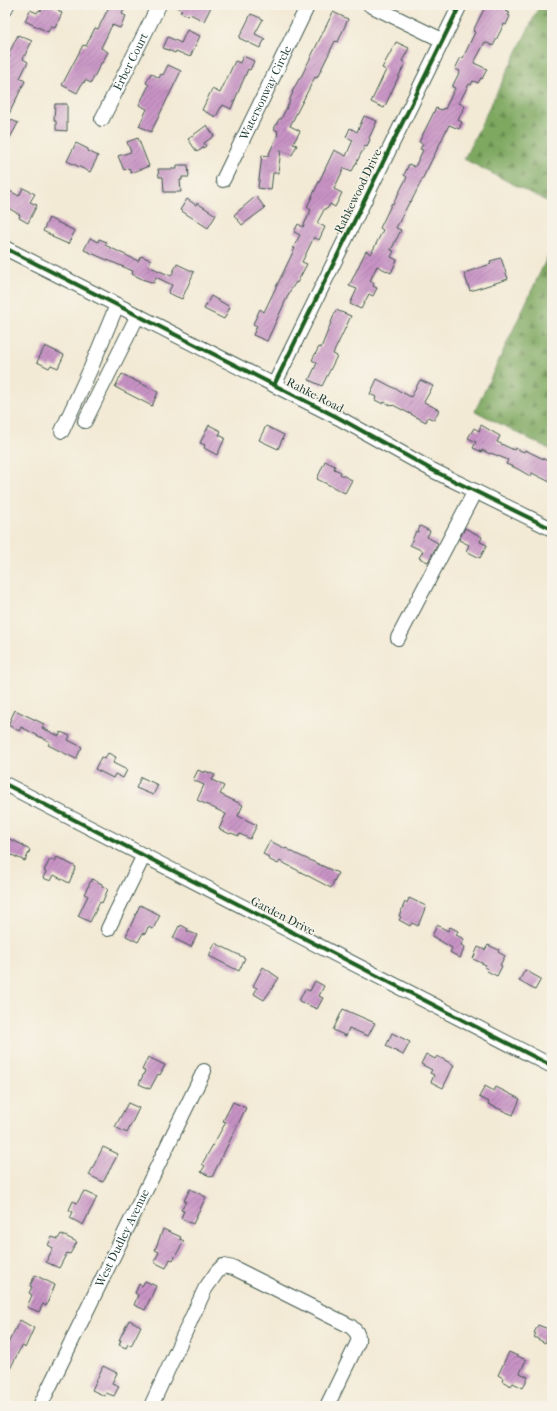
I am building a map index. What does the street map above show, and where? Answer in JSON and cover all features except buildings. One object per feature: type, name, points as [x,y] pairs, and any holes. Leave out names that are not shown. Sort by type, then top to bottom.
[{"type":"street","points":[[5,9],[7,5]]},
{"type":"street","name":"Erber Court","points":[[102,119],[159,5]]},
{"type":"street","name":"Watersonway Circle","points":[[223,180],[308,5]]},
{"type":"street","points":[[370,5],[442,40]]},
{"type":"street","name":"Rahkewood Drive","points":[[274,385],[460,5]]},
{"type":"street","name":"Rahke Road","points":[[5,248],[274,385],[475,491],[552,529]]},
{"type":"street","points":[[62,431],[90,370],[117,305]]},
{"type":"street","points":[[85,421],[138,316]]},
{"type":"street","points":[[398,638],[475,491]]},
{"type":"street","name":"Garden Drive","points":[[5,784],[552,1066]]},
{"type":"street","points":[[108,929],[144,855]]},
{"type":"street","name":"West Dudley Avenue","points":[[40,1406],[204,1071]]},
{"type":"street","points":[[151,1406],[205,1289],[216,1272],[223,1266],[234,1268],[350,1326],[356,1331],[359,1336],[358,1342],[327,1406]]},
{"type":"green space","points":[[540,5],[552,5],[552,204],[464,159]]},
{"type":"green space","points":[[552,247],[552,448],[551,450],[475,411]]},
{"type":"cycle path","points":[[274,385],[460,5]]},
{"type":"cycle path","points":[[5,248],[339,418],[434,471],[552,529]]},
{"type":"cycle path","points":[[5,784],[552,1066]]}]
